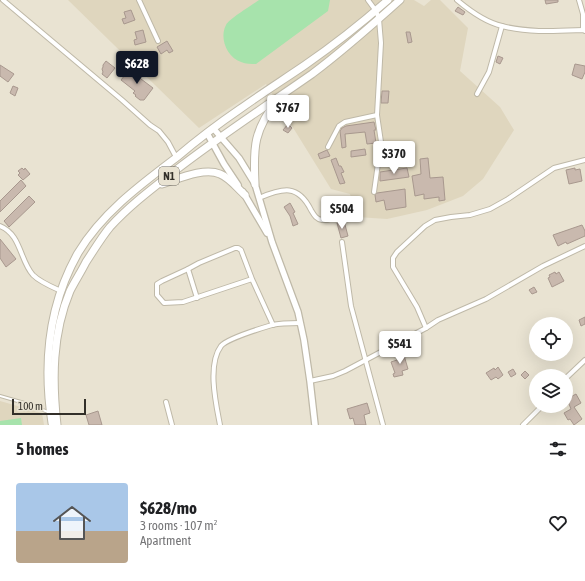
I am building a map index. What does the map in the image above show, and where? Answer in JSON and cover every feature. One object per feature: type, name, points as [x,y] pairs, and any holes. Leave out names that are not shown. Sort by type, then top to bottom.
[{"type":"highway","name":"N1","points":[[52,425],[47,371],[48,347],[53,318],[61,291],[79,253],[95,229],[109,213],[148,178],[213,128],[306,65],[388,0]]},
{"type":"highway","name":"N1","points":[[57,425],[54,387],[55,356],[60,323],[70,292],[96,246],[109,228],[135,202],[220,137],[312,74],[400,0]]},
{"type":"highway","points":[[255,184],[254,152],[259,128],[284,92]]},
{"type":"highway","points":[[158,185],[194,174],[212,172],[221,174],[230,180],[245,195]]},
{"type":"street","points":[[3,0],[159,131],[168,142],[176,157]]},
{"type":"street","points":[[139,0],[158,41]]},
{"type":"street","points":[[368,0],[376,11],[379,19],[380,48],[377,115],[381,142],[374,192]]},
{"type":"street","points":[[457,0],[485,19],[502,26],[530,30],[584,31],[584,21],[579,0]]},
{"type":"street","points":[[477,94],[489,72],[502,26]]},
{"type":"street","points":[[328,147],[339,126],[345,122],[377,115]]},
{"type":"street","points":[[213,128],[239,158],[255,184],[272,242],[293,298],[300,322],[310,381],[315,425]]},
{"type":"street","points":[[207,133],[224,164],[245,195],[272,242]]},
{"type":"street","points":[[426,328],[417,306],[393,267],[393,258],[397,252],[425,226],[435,220],[470,215],[490,208],[508,199],[554,168],[585,160]]},
{"type":"street","points":[[259,198],[277,191],[291,190],[304,199],[319,220],[345,214]]},
{"type":"street","points":[[0,226],[5,228],[18,244],[28,268],[33,275],[61,291]]},
{"type":"street","points":[[342,242],[351,306],[383,425]]},
{"type":"street","points":[[310,381],[333,376],[365,361],[438,320],[486,299],[543,266],[585,246]]},
{"type":"street","points":[[252,279],[183,302],[164,303],[157,295],[158,284],[162,281],[212,257],[238,248],[241,250],[252,279],[273,325]]},
{"type":"street","points":[[188,269],[197,298]]},
{"type":"street","points":[[220,425],[213,375],[221,346],[228,341],[273,325],[300,322]]},
{"type":"street","points":[[573,371],[585,360]]},
{"type":"street","points":[[166,402],[172,425]]},
{"type":"street","points":[[523,425],[535,413]]},
{"type":"lane","points":[[0,396],[28,404],[51,413]]},
{"type":"shaded area","points":[[68,0],[414,0],[424,6],[431,0],[440,0],[468,28],[460,71],[500,107],[514,130],[483,179],[463,196],[427,210],[387,219],[357,217],[350,194],[331,189],[266,84],[199,128]]},
{"type":"shaded area","points":[[0,401],[42,413],[44,425],[0,425]]},
{"type":"green space","points":[[259,0],[330,0],[328,11],[256,64],[250,64],[236,60],[228,52],[223,36],[226,25],[231,19]]},
{"type":"green space","points":[[21,418],[22,425],[0,425],[0,421]]},
{"type":"building","points":[[545,0],[558,0],[558,2],[546,4]]},
{"type":"building","points":[[458,7],[465,12],[463,15],[455,11]]},
{"type":"building","points":[[131,10],[135,20],[124,24],[122,19],[126,18],[124,12]]},
{"type":"building","points":[[143,30],[146,42],[135,45],[134,40],[137,39],[135,32]]},
{"type":"building","points":[[406,32],[410,32],[412,42],[408,43]]},
{"type":"building","points":[[167,41],[173,51],[169,53],[167,50],[161,54],[157,47]]},
{"type":"building","points":[[498,56],[503,58],[500,64],[496,62]]},
{"type":"building","points":[[106,61],[115,68],[107,78],[102,74],[103,65]]},
{"type":"building","points":[[575,64],[585,66],[585,72],[582,79],[572,75]]},
{"type":"building","points":[[0,65],[14,74],[8,82],[0,76]]},
{"type":"building","points":[[129,70],[153,88],[144,100],[140,100],[135,96],[136,95],[133,93],[135,91],[121,80]]},
{"type":"building","points":[[13,86],[18,88],[15,96],[10,93]]},
{"type":"building","points":[[382,91],[389,91],[388,103],[381,103]]},
{"type":"building","points":[[374,122],[376,130],[374,130],[376,143],[367,144],[365,132],[345,134],[346,147],[342,148],[340,131],[342,128],[346,126]]},
{"type":"building","points":[[288,124],[292,128],[288,133],[283,130]]},
{"type":"building","points":[[365,149],[366,155],[351,157],[351,151]]},
{"type":"building","points":[[327,150],[330,156],[320,159],[318,154]]},
{"type":"building","points":[[336,158],[339,166],[341,166],[344,172],[341,173],[345,183],[340,184],[331,160]]},
{"type":"building","points":[[428,158],[430,178],[443,177],[445,200],[439,201],[439,197],[424,199],[424,194],[415,196],[412,176],[421,174],[420,159]]},
{"type":"building","points":[[22,168],[24,170],[25,168],[30,174],[23,180],[18,175],[20,173],[18,171]]},
{"type":"building","points":[[407,168],[409,177],[380,181],[380,172]]},
{"type":"building","points":[[575,168],[575,170],[580,169],[582,181],[569,184],[566,170]]},
{"type":"building","points":[[21,180],[26,186],[0,212],[0,201]]},
{"type":"building","points":[[405,189],[406,207],[386,210],[384,200],[376,202],[375,195],[377,193]]},
{"type":"building","points":[[29,196],[35,202],[9,227],[4,221]]},
{"type":"building","points":[[290,203],[295,212],[293,213],[298,224],[293,226],[290,216],[284,207]]},
{"type":"building","points":[[344,221],[348,236],[341,238],[337,223]]},
{"type":"building","points":[[582,225],[585,231],[585,236],[567,244],[566,242],[558,246],[553,235]]},
{"type":"building","points":[[0,239],[16,259],[6,267],[0,258]]},
{"type":"building","points":[[555,272],[556,274],[559,272],[564,281],[552,287],[548,278],[550,277],[549,275]]},
{"type":"building","points":[[534,287],[537,292],[532,294],[529,290]]},
{"type":"building","points":[[585,317],[585,324],[581,326],[579,320]]},
{"type":"building","points":[[403,352],[408,369],[402,371],[403,375],[394,377],[393,374],[395,373],[391,362],[400,359],[398,354]]},
{"type":"building","points":[[498,367],[503,375],[498,379],[496,377],[491,380],[486,373],[494,368],[495,370]]},
{"type":"building","points":[[513,369],[516,374],[511,377],[508,372]]},
{"type":"building","points":[[525,371],[529,375],[525,379],[521,375]]},
{"type":"building","points":[[576,394],[581,403],[574,407],[582,419],[574,425],[570,419],[568,420],[564,413],[573,413],[573,396]]},
{"type":"building","points":[[367,403],[370,413],[364,415],[366,425],[355,425],[353,418],[350,419],[347,409]]},
{"type":"building","points":[[98,411],[102,425],[89,425],[86,415]]}]
